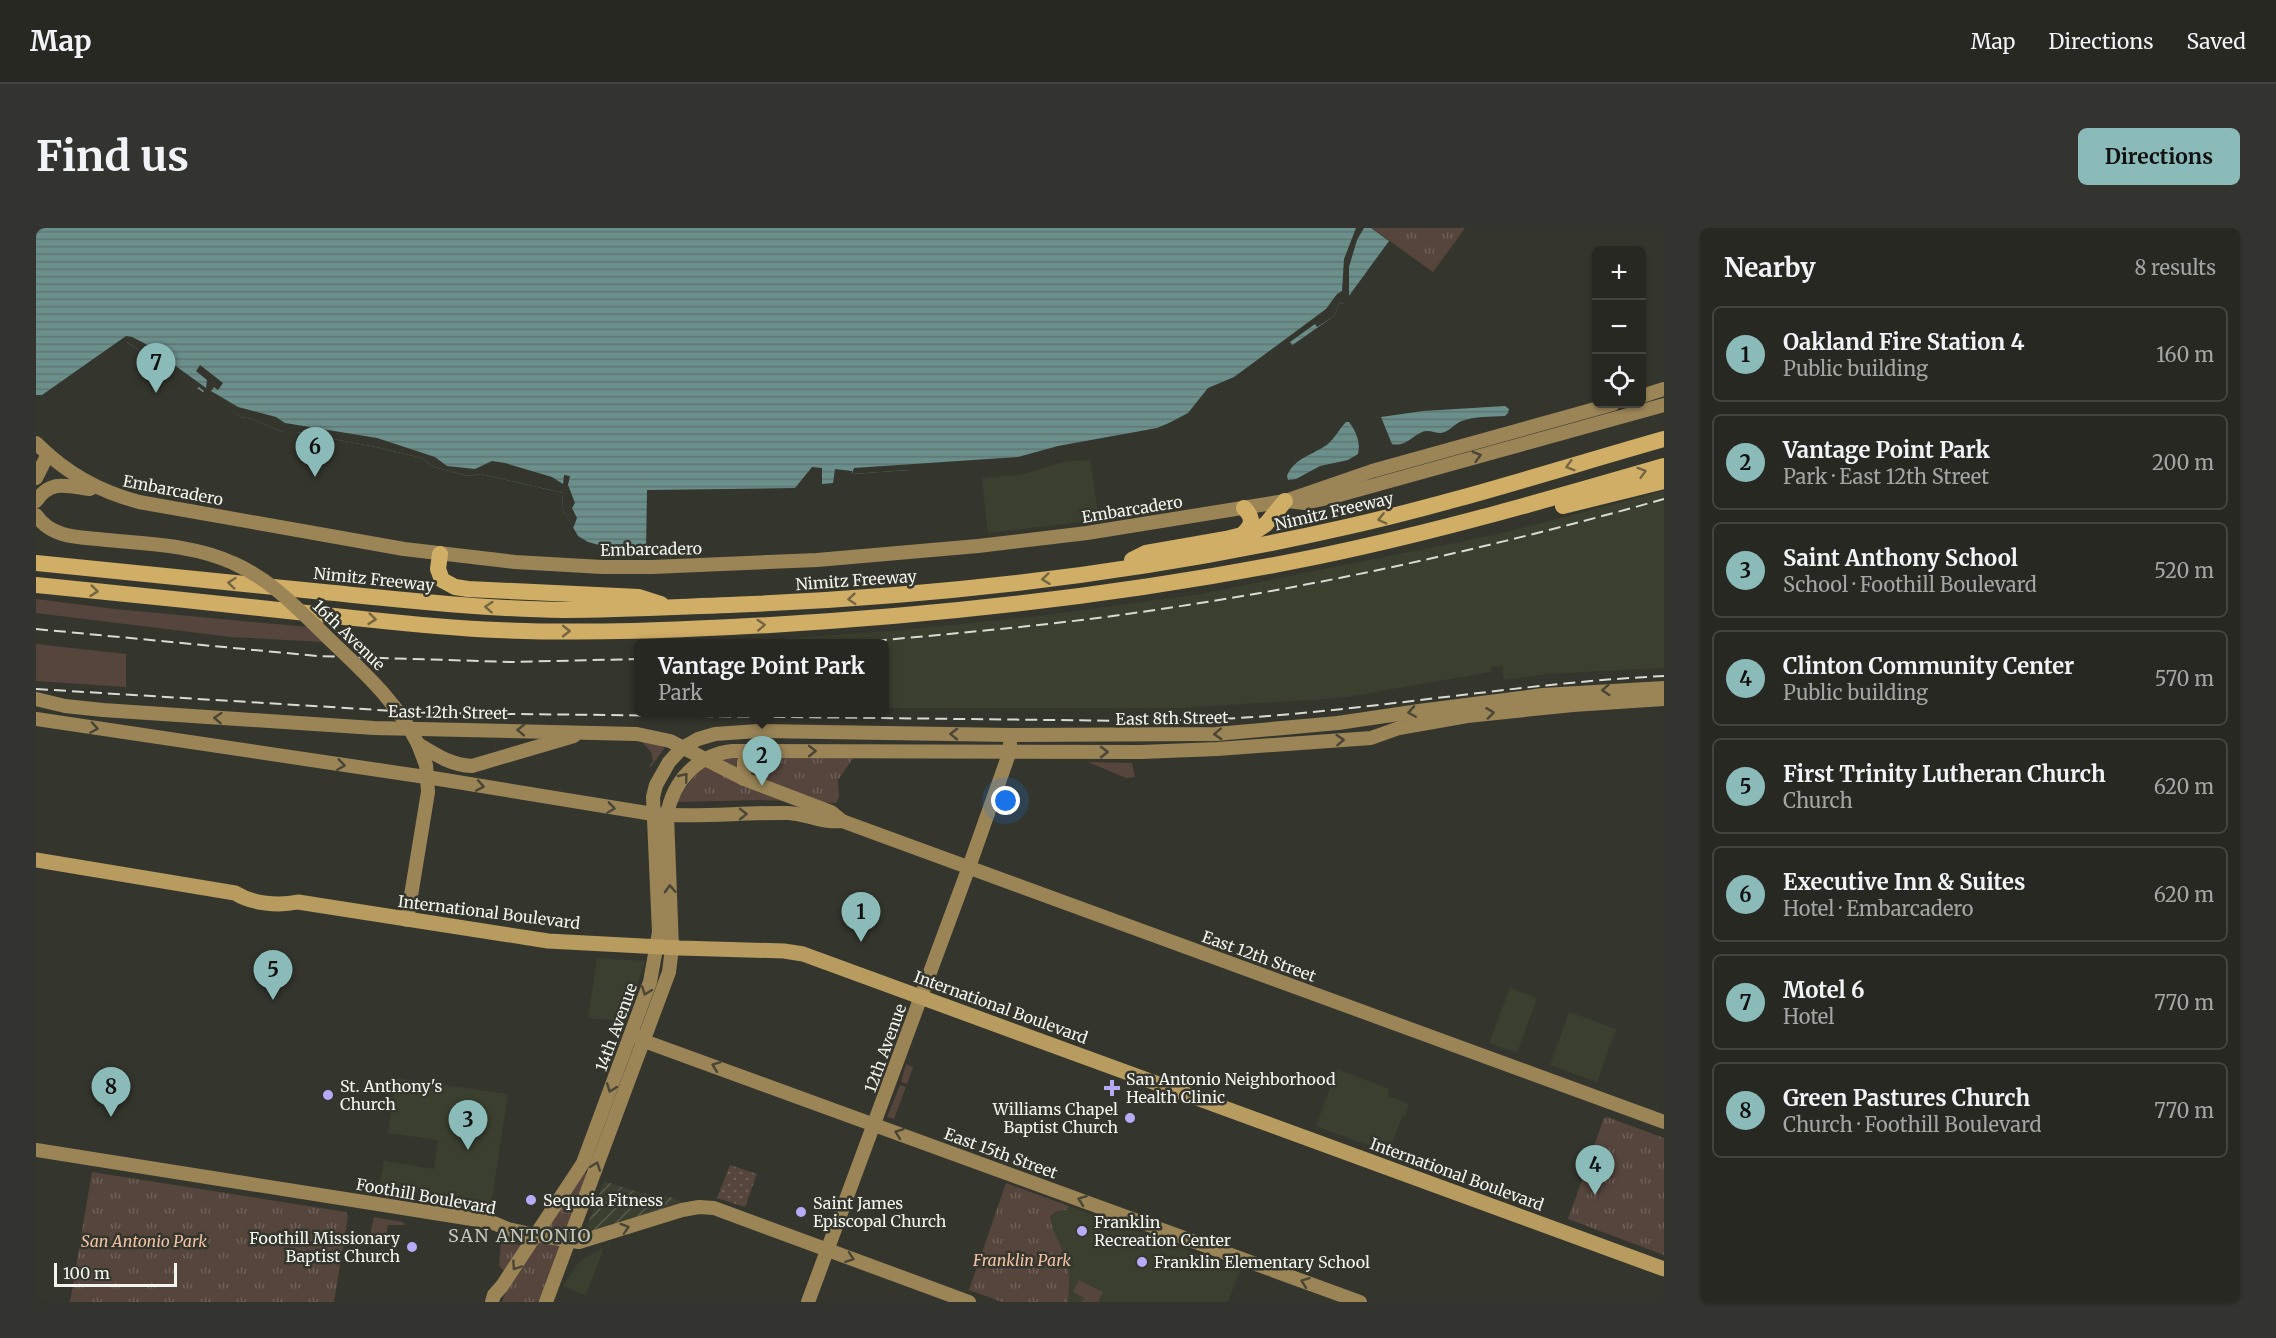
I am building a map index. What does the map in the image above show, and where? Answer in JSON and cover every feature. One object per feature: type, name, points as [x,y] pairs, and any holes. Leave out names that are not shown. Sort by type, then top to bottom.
[{"type":"highway","name":"Nimitz Freeway","points":[[36,563],[430,603],[562,610],[820,602],[1002,585],[1104,572],[1267,544],[1404,514],[1664,439]]},
{"type":"highway","points":[[36,585],[496,630],[649,630],[901,616],[1056,599],[1201,578],[1316,557],[1525,506],[1664,466]]},
{"type":"highway","points":[[1404,537],[1490,523],[1664,480]]},
{"type":"highway","points":[[1104,572],[1146,553],[1254,532],[1266,524],[1285,501]]},
{"type":"highway","points":[[1241,536],[1252,523],[1244,508]]},
{"type":"highway","points":[[440,554],[438,569],[442,580],[455,587],[521,593],[639,597],[674,608]]},
{"type":"main road","points":[[1646,394],[1664,389]]},
{"type":"main road","name":"Embarcadero","points":[[1285,501],[1305,503],[1332,497],[1664,405]]},
{"type":"main road","name":"Embarcadero","points":[[40,450],[69,472],[100,490],[139,502],[440,554],[514,562],[602,567],[706,566],[817,560],[978,546],[1087,533],[1285,501],[1372,471],[1599,408]]},
{"type":"main road","points":[[36,478],[40,450]]},
{"type":"main road","points":[[36,501],[42,492],[52,486],[100,490]]},
{"type":"main road","name":"16th Avenue","points":[[36,515],[48,528],[60,534],[200,552],[232,562],[262,579],[285,597],[383,691],[400,712],[422,748],[428,778],[428,792],[407,920]]},
{"type":"main road","name":"East 8th Street","points":[[682,748],[698,739],[715,734],[758,731],[1141,736],[1257,731],[1347,722],[1543,695],[1664,688]]},
{"type":"main road","name":"East 12th Street","points":[[36,699],[65,706],[113,711],[363,727],[593,731],[648,736],[670,741],[744,779],[831,812],[842,821],[1664,1122]]},
{"type":"main road","name":"East 8th Street","points":[[705,759],[723,752],[754,751],[1180,751],[1371,738],[1399,728],[1467,716],[1573,705],[1664,699]]},
{"type":"main road","name":"East 12th Street","points":[[36,719],[660,814],[791,813],[828,822],[842,821]]},
{"type":"main road","points":[[422,748],[440,758],[460,765],[472,766],[593,731]]},
{"type":"main road","name":"12th Avenue","points":[[808,1302],[1010,752],[1010,735]]},
{"type":"main road","name":"14th Avenue","points":[[546,1302],[669,972],[665,947],[660,814],[656,785],[669,762],[682,748]]},
{"type":"main road","points":[[744,779],[744,762],[754,751]]},
{"type":"main road","name":"14th Avenue","points":[[660,814],[694,766],[705,759]]},
{"type":"main road","name":"International Boulevard","points":[[36,860],[235,892],[246,899],[276,904],[298,902],[548,941],[784,951],[803,954],[1664,1269]]},
{"type":"main road","name":"14th Avenue","points":[[493,1299],[583,1163],[665,947]]},
{"type":"main road","name":"East 15th Street","points":[[631,1033],[644,1041],[1360,1302]]},
{"type":"main road","name":"Foothill Boulevard","points":[[36,1150],[491,1222],[508,1229],[579,1242],[673,1212],[706,1207],[969,1302]]},
{"type":"shaded area","points":[[1090,460],[1099,520],[988,533],[982,478],[1020,475],[1066,461]]},
{"type":"shaded area","points":[[1664,491],[1664,668],[1545,674],[1504,680],[1502,666],[1491,667],[1491,672],[1341,698],[1181,708],[889,708],[889,639],[777,639],[892,631],[1040,616],[1201,594],[1499,534]]},
{"type":"shaded area","points":[[597,958],[645,961],[626,1021],[588,1018]]},
{"type":"shaded area","points":[[1510,988],[1537,998],[1517,1053],[1489,1043]]},
{"type":"shaded area","points":[[1569,1012],[1616,1029],[1597,1082],[1550,1065]]},
{"type":"shaded area","points":[[1337,1069],[1389,1089],[1387,1096],[1409,1104],[1405,1116],[1402,1116],[1389,1153],[1316,1126]]},
{"type":"shaded area","points":[[397,1078],[508,1094],[491,1205],[379,1187],[384,1161],[434,1169],[438,1140],[388,1133]]},
{"type":"shaded area","points":[[604,1181],[641,1193],[681,1201],[680,1204],[584,1234]]},
{"type":"shaded area","name":"Franklin Elementary School","points":[[1069,1206],[1240,1270],[1228,1302],[1068,1302],[1070,1289],[1050,1217],[1055,1212],[1066,1210]]},
{"type":"shaded area","points":[[604,1247],[586,1295],[563,1286],[577,1265]]},
{"type":"green space","points":[[1372,228],[1465,228],[1433,272]]},
{"type":"green space","points":[[36,599],[115,609],[308,627],[323,642],[231,637],[36,613]]},
{"type":"green space","points":[[36,644],[126,654],[126,687],[36,681]]},
{"type":"green space","points":[[641,741],[663,745],[664,749],[650,768],[653,761],[651,752]]},
{"type":"green space","points":[[727,758],[853,758],[838,780],[839,797],[836,803],[762,800],[677,802],[697,774],[710,764]]},
{"type":"green space","points":[[1088,762],[1132,763],[1135,777],[1126,778]]},
{"type":"green space","points":[[906,1064],[913,1067],[907,1084],[901,1082]]},
{"type":"green space","points":[[900,1085],[906,1087],[894,1119],[887,1117]]},
{"type":"green space","points":[[1607,1117],[1664,1138],[1664,1255],[1568,1219],[1604,1118]]},
{"type":"green space","points":[[730,1165],[757,1174],[745,1207],[717,1198]]},
{"type":"green space","name":"San Antonio Park","points":[[92,1172],[346,1212],[348,1216],[334,1302],[70,1302]]},
{"type":"green space","points":[[584,1173],[587,1174],[540,1302],[502,1302],[511,1278],[499,1266],[501,1241],[532,1248]]},
{"type":"green space","name":"Franklin Park","points":[[1006,1183],[1069,1206],[1066,1210],[1055,1212],[1050,1217],[1067,1265],[1068,1302],[1002,1302],[969,1290]]},
{"type":"green space","points":[[374,1217],[403,1222],[405,1225],[388,1225],[386,1238],[370,1235]]},
{"type":"green space","points":[[1079,1280],[1103,1292],[1098,1302],[1082,1302],[1084,1298],[1073,1292]]},
{"type":"water","points":[[36,228],[1371,228],[1389,241],[1343,304],[1340,302],[1334,316],[1241,381],[1223,390],[1177,425],[982,465],[852,474],[852,471],[835,469],[833,483],[822,484],[822,468],[812,467],[795,488],[647,490],[646,552],[625,552],[588,542],[578,536],[562,508],[563,493],[481,474],[468,476],[434,467],[422,458],[376,447],[296,432],[283,432],[252,419],[241,417],[125,341],[50,393],[36,398]]},
{"type":"water","points":[[1505,406],[1509,409],[1505,416],[1467,419],[1444,432],[1425,431],[1397,445],[1392,444],[1381,417],[1423,411]]},
{"type":"water","points":[[1346,422],[1349,422],[1357,437],[1358,454],[1348,460],[1320,466],[1296,479],[1288,480],[1287,476],[1294,465],[1328,444]]},
{"type":"pier","points":[[1356,228],[1364,228],[1357,240],[1349,267],[1349,297],[1343,304],[1340,302],[1334,316],[1317,327],[1315,324],[1290,342],[1293,346],[1236,387],[1221,392],[1222,395],[1192,419],[1193,422],[1158,438],[1129,441],[1087,451],[1068,451],[1028,466],[852,474],[854,468],[1018,457],[1058,446],[1157,428],[1169,423],[1188,413],[1208,388],[1234,377],[1326,309],[1342,291],[1344,259]]},
{"type":"pier","points":[[126,336],[144,343],[206,388],[207,380],[196,371],[200,365],[223,383],[218,390],[214,387],[211,391],[238,407],[276,417],[285,423],[377,438],[435,457],[447,466],[475,469],[492,461],[552,477],[563,484],[564,475],[570,476],[568,485],[575,503],[572,508],[577,518],[573,528],[562,508],[563,493],[481,474],[468,476],[434,467],[422,458],[376,447],[296,432],[283,432],[252,419],[241,417],[207,396],[205,398],[201,395],[204,391],[199,387],[196,389],[127,342],[51,395],[36,400],[36,395],[42,395]]},
{"type":"railway","points":[[889,640],[1127,614],[1293,587],[1480,547],[1664,499]]},
{"type":"railway","points":[[36,629],[317,656],[512,662],[634,659]]},
{"type":"railway","points":[[784,717],[1141,721],[1216,719],[1272,716],[1571,683],[1664,676]]},
{"type":"railway","points":[[36,689],[428,713],[634,715]]},
{"type":"place","name":"Motel 6","points":[[156,393]]},
{"type":"place","name":"Executive Inn & Suites","points":[[315,477]]},
{"type":"place","name":"Vantage Point Park","points":[[762,786]]},
{"type":"place","name":"Oakland Fire Station 4","points":[[861,942]]},
{"type":"place","name":"First Trinity Lutheran Church","points":[[273,1000]]},
{"type":"place","name":"San Antonio Neighborhood Health Clinic","points":[[1112,1088]]},
{"type":"place","name":"St. Anthony's Church","points":[[328,1095]]},
{"type":"place","name":"Green Pastures Church","points":[[111,1117]]},
{"type":"place","name":"Williams Chapel Baptist Church","points":[[1130,1118]]},
{"type":"place","name":"Saint Anthony School","points":[[468,1150]]},
{"type":"place","name":"Clinton Community Center","points":[[1595,1195]]},
{"type":"place","name":"Sequoia Fitness","points":[[531,1200]]},
{"type":"place","name":"Saint James Episcopal Church","points":[[801,1212]]},
{"type":"place","name":"Franklin Recreation Center","points":[[1082,1231]]},
{"type":"place","name":"Foothill Missionary Baptist Church","points":[[412,1247]]},
{"type":"place","name":"Franklin Elementary School","points":[[1142,1262]]},
{"type":"district","name":"SAN ANTONIO","points":[[520,1235]]}]
